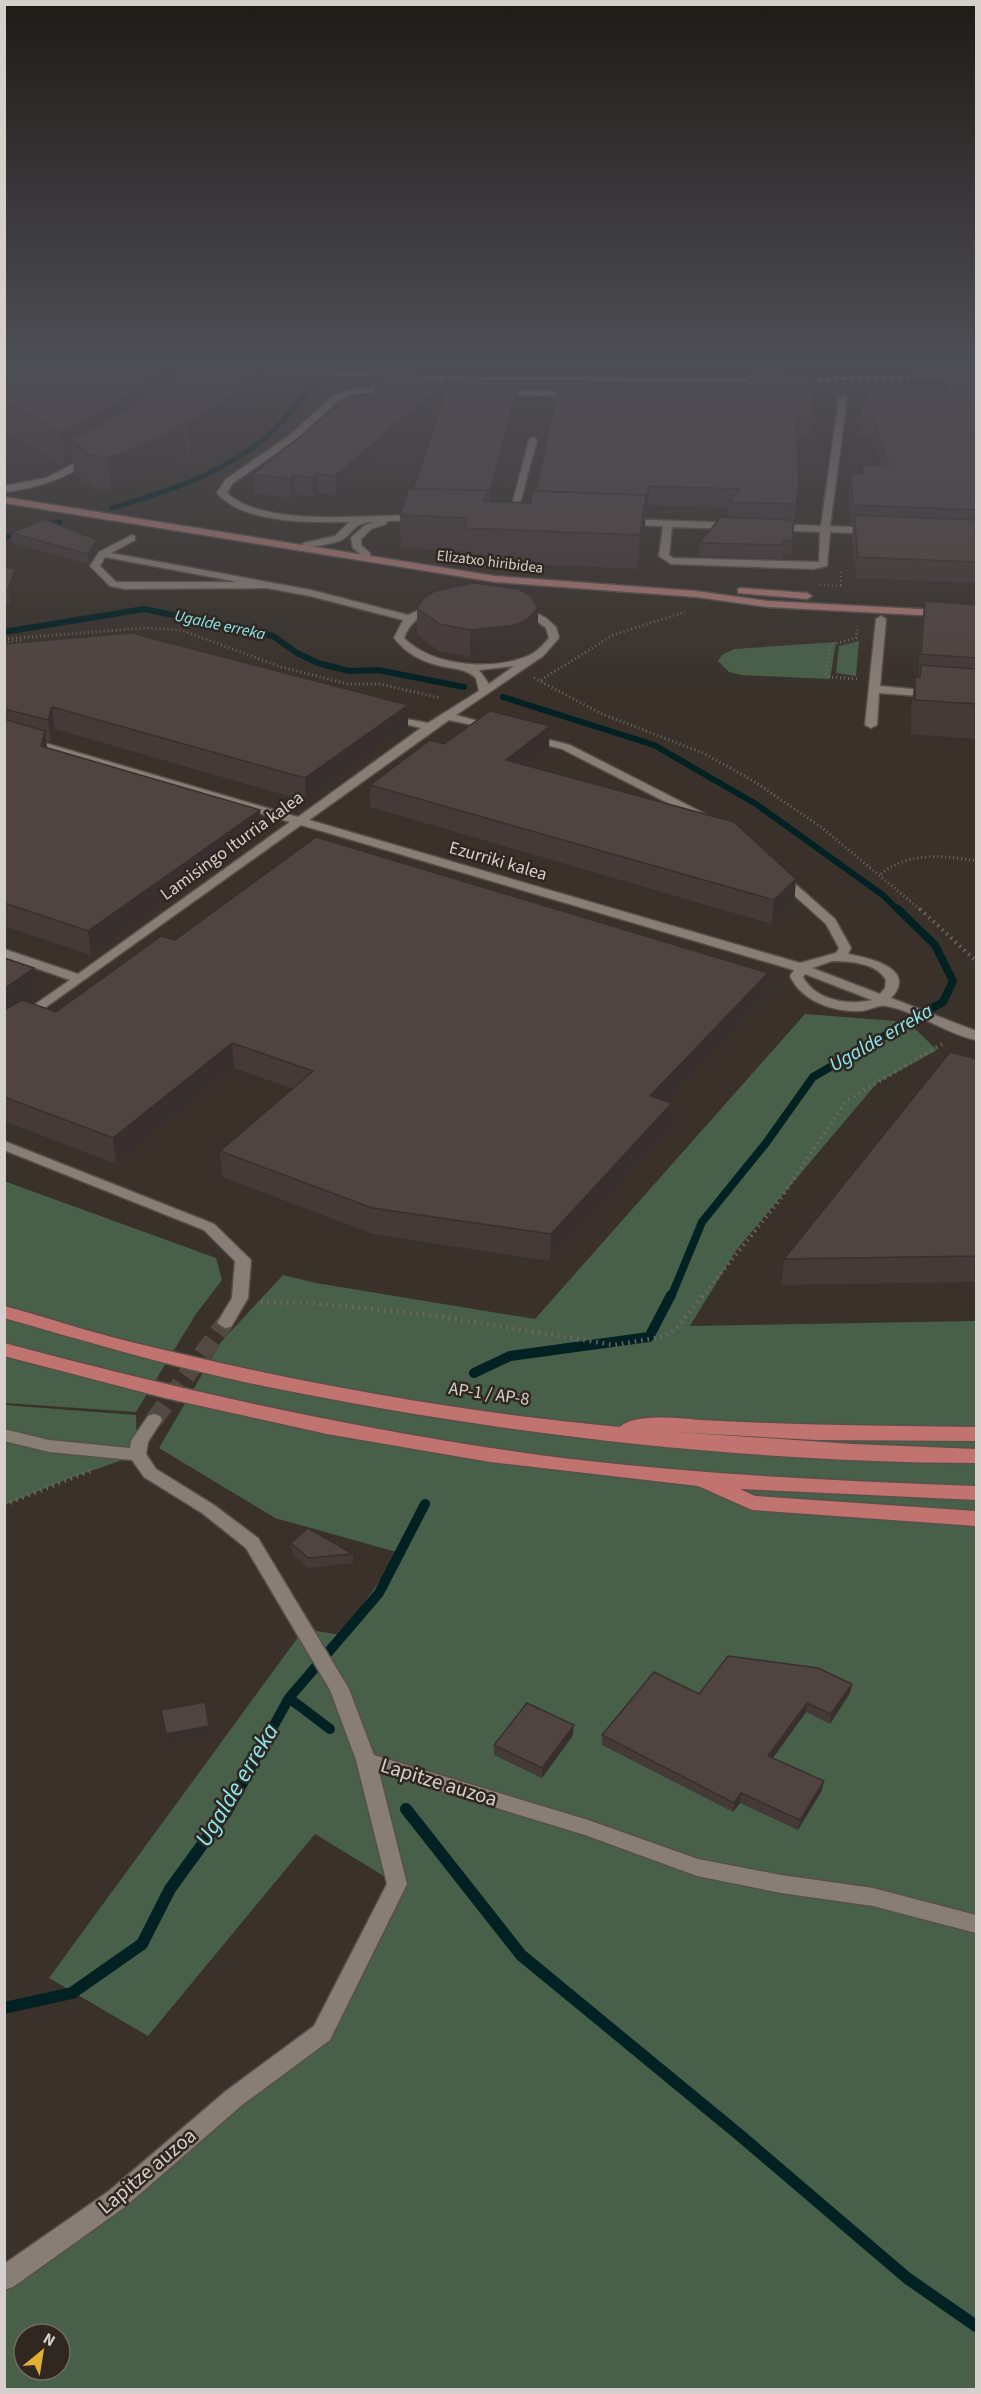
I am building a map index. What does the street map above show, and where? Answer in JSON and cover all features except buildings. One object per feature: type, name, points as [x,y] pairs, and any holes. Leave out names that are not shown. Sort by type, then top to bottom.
[{"type":"highway","name":"AP-1 / AP-8","points":[[4,1312],[104,1341],[296,1385],[396,1403],[607,1434],[798,1450],[976,1456]]},
{"type":"highway","points":[[4,1349],[174,1395],[380,1437],[499,1455],[694,1478],[800,1486],[976,1493]]},
{"type":"highway","points":[[607,1434],[657,1424],[816,1433],[976,1434]]},
{"type":"highway","points":[[694,1478],[752,1503],[976,1519]]},
{"type":"main road","name":"Elizatxo hiribidea","points":[[4,495],[367,555],[531,579],[976,605]]},
{"type":"main road","name":"Elizatxo hiribidea","points":[[4,500],[495,579],[696,594],[768,604],[976,615]]},
{"type":"street","points":[[4,489],[52,480],[68,471]]},
{"type":"street","points":[[245,471],[223,487],[224,497],[243,509],[279,517],[366,523]]},
{"type":"street","points":[[522,471],[506,518],[522,518]]},
{"type":"street","points":[[668,524],[664,556],[668,560],[802,566],[824,564],[825,529],[833,471]]},
{"type":"street","points":[[319,518],[347,528]]},
{"type":"street","points":[[306,545],[338,538],[347,528],[366,523],[427,518]]},
{"type":"street","points":[[612,522],[744,526]]},
{"type":"street","points":[[366,523],[355,542],[367,555]]},
{"type":"street","points":[[767,527],[882,531]]},
{"type":"street","points":[[132,538],[102,554],[96,566],[113,584],[125,586],[267,585]]},
{"type":"street","points":[[102,554],[311,593],[411,619]]},
{"type":"street","name":"Lamisingo Iturria kalea","points":[[4,1034],[430,728],[534,657],[554,638],[551,627],[530,612],[508,606],[476,603],[450,605],[421,613],[411,619]]},
{"type":"street","points":[[411,619],[406,622],[399,638],[406,649],[422,658],[461,666],[480,674],[484,680],[484,692]]},
{"type":"street","points":[[871,725],[881,619]]},
{"type":"street","points":[[461,666],[494,666],[534,657]]},
{"type":"street","points":[[874,684],[941,694]]},
{"type":"street","points":[[373,712],[430,728]]},
{"type":"street","points":[[447,717],[566,747],[722,826]]},
{"type":"street","name":"Ezurriki kalea","points":[[4,734],[801,968],[971,1034]]},
{"type":"street","points":[[772,870],[831,922],[845,948],[841,956]]},
{"type":"street","points":[[4,953],[80,980]]},
{"type":"street","points":[[841,956],[857,958],[877,965],[888,973],[893,984],[892,990],[882,1000],[855,1006],[819,1001],[808,995],[798,985],[797,975],[801,968],[818,959],[841,956]]},
{"type":"street","points":[[4,1145],[209,1227],[243,1260],[240,1298],[225,1323]]},
{"type":"street","points":[[154,1420],[140,1441],[138,1455],[150,1473],[208,1509],[252,1543],[339,1689],[366,1760]]},
{"type":"street","points":[[4,1435],[49,1446],[138,1455]]},
{"type":"street","name":"Lapitze auzoa","points":[[366,1760],[588,1828],[697,1867],[781,1884],[873,1897],[976,1924]]},
{"type":"street","name":"Lapitze auzoa","points":[[4,2279],[117,2199],[234,2098],[322,2033],[397,1884],[366,1760]]},
{"type":"path","points":[[840,593],[841,576]]},
{"type":"path","points":[[541,680],[613,635],[681,613]]},
{"type":"path","points":[[859,620],[856,638],[830,645],[826,674],[830,677],[874,684]]},
{"type":"path","points":[[4,641],[144,628],[181,630],[281,667],[348,684],[391,686],[465,705]]},
{"type":"path","points":[[513,672],[541,680],[574,701],[603,715],[717,759],[836,838],[881,874],[976,961]]},
{"type":"path","points":[[881,874],[901,863],[939,856],[976,861]]},
{"type":"path","points":[[240,1298],[430,1315],[614,1345],[663,1337],[677,1328],[714,1279],[779,1201],[846,1101],[971,1034]]},
{"type":"path","points":[[4,1505],[96,1469]]},
{"type":"green space","points":[[859,641],[856,676],[836,673],[839,646]]},
{"type":"green space","points":[[836,642],[830,679],[741,675],[729,672],[718,661],[722,655],[734,649]]},
{"type":"green space","points":[[805,1014],[908,1022],[937,1050],[877,1083],[737,1249],[690,1326],[976,1321],[976,2389],[5,2390],[5,2276],[322,2033],[397,1884],[315,1834],[148,2036],[49,1978],[304,1629],[341,1635],[400,1553],[275,1518],[159,1448],[221,1342],[283,1275],[316,1283],[535,1319]]},
{"type":"green space","points":[[4,1181],[216,1258],[222,1280],[196,1314],[136,1412],[5,1403]]},
{"type":"green space","points":[[4,1405],[136,1415],[137,1455],[65,1480],[5,1505]]},
{"type":"waterway","name":"Ugalde erreka","points":[[112,508],[177,487],[214,471]]},
{"type":"waterway","name":"Ugalde erreka","points":[[45,525],[60,522]]},
{"type":"waterway","name":"Ugalde erreka","points":[[4,538],[21,532]]},
{"type":"waterway","name":"Ugalde erreka","points":[[4,632],[144,609],[273,636],[297,653],[318,663],[349,671],[378,670],[464,687]]},
{"type":"waterway","name":"Ugalde erreka","points":[[503,697],[654,745],[756,804],[884,896],[899,911]]},
{"type":"waterway","name":"Ugalde erreka","points":[[671,1297],[702,1222],[766,1143],[813,1077],[943,1002],[953,981],[935,945],[898,909]]},
{"type":"waterway","name":"Ugalde erreka","points":[[474,1373],[510,1356],[649,1337],[671,1295]]},
{"type":"waterway","name":"Ugalde erreka","points":[[289,1698],[379,1593],[425,1504]]},
{"type":"waterway","name":"Ugalde erreka","points":[[242,1783],[289,1698]]},
{"type":"waterway","points":[[289,1698],[330,1729]]},
{"type":"waterway","name":"Ugalde erreka","points":[[4,2008],[72,1993],[142,1944],[170,1889],[226,1812],[243,1781]]},
{"type":"waterway","points":[[406,1809],[521,1955],[742,2137],[907,2278],[976,2326]]},
{"type":"tunnel","points":[[154,1420],[225,1323]]}]
